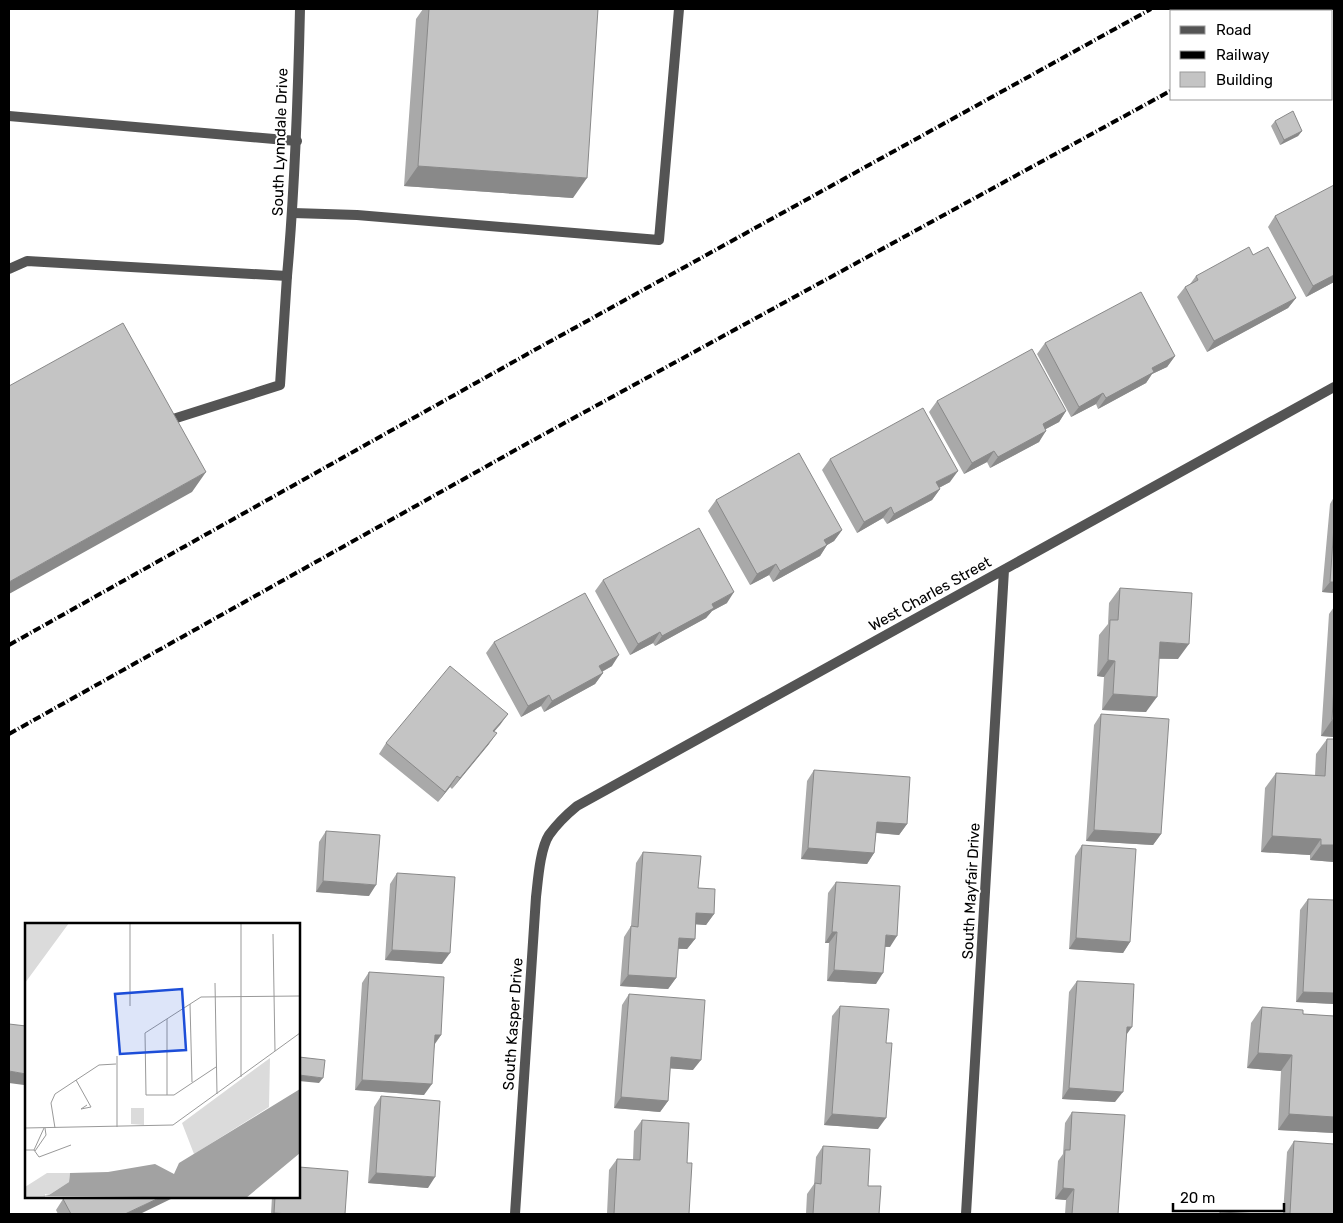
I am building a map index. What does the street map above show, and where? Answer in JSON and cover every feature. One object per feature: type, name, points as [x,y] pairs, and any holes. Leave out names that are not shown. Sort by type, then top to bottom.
[{"type":"street","name":"South Lynndale Drive","points":[[170,420],[280,385],[293,213],[300,9]]},
{"type":"street","points":[[293,213],[358,216],[658,240],[679,9]]},
{"type":"street","points":[[9,116],[296,141]]},
{"type":"street","points":[[9,269],[27,261],[287,276]]},
{"type":"street","name":"West Charles Street","points":[[548,836],[563,818],[577,806],[1334,387]]},
{"type":"street","name":"South Mayfair Drive","points":[[966,1214],[1004,570]]},
{"type":"street","name":"South Kasper Drive","points":[[515,1214],[536,897],[540,864],[548,836]]},
{"type":"building","points":[[429,9],[598,9],[587,178],[418,166]]},
{"type":"building","points":[[1293,111],[1302,131],[1284,140],[1275,121]]},
{"type":"building","points":[[1334,185],[1334,275],[1313,286],[1275,216]]},
{"type":"building","points":[[1249,247],[1253,255],[1268,247],[1296,298],[1214,341],[1185,287],[1198,280],[1196,276]]},
{"type":"building","points":[[1141,292],[1175,356],[1152,368],[1154,372],[1106,398],[1103,393],[1079,407],[1045,343]]},
{"type":"building","points":[[123,323],[206,472],[9,582],[9,386]]},
{"type":"building","points":[[1032,349],[1066,411],[1043,424],[1046,431],[998,457],[994,451],[972,463],[937,401]]},
{"type":"building","points":[[923,408],[958,471],[936,482],[940,489],[894,514],[891,507],[864,522],[830,459]]},
{"type":"building","points":[[799,453],[842,530],[824,540],[827,545],[780,571],[776,564],[757,574],[716,500]]},
{"type":"building","points":[[1334,526],[1334,582],[1330,582]]},
{"type":"building","points":[[699,528],[734,592],[712,604],[714,608],[662,636],[660,632],[638,644],[603,580]]},
{"type":"building","points":[[1120,588],[1192,593],[1189,644],[1160,642],[1157,697],[1113,694],[1115,661],[1108,660],[1110,620],[1118,620]]},
{"type":"building","points":[[585,593],[619,655],[599,666],[603,673],[552,701],[549,695],[528,706],[494,642]]},
{"type":"building","points":[[450,666],[508,714],[493,731],[497,733],[460,778],[457,776],[445,792],[386,743]]},
{"type":"building","points":[[1334,685],[1334,720],[1332,720]]},
{"type":"building","points":[[1101,714],[1169,719],[1161,834],[1094,830]]},
{"type":"building","points":[[1327,739],[1334,739],[1334,845],[1321,845],[1321,839],[1272,836],[1276,773],[1325,776]]},
{"type":"building","points":[[814,770],[910,777],[907,824],[877,822],[874,853],[808,848]]},
{"type":"building","points":[[326,831],[380,835],[376,885],[323,881]]},
{"type":"building","points":[[1082,845],[1136,849],[1130,942],[1076,938]]},
{"type":"building","points":[[643,852],[701,856],[698,888],[715,889],[714,914],[696,913],[695,939],[679,938],[676,978],[628,975],[631,926],[638,927]]},
{"type":"building","points":[[397,873],[455,877],[450,953],[392,950]]},
{"type":"building","points":[[836,882],[900,886],[897,936],[886,935],[883,973],[834,970],[837,932],[832,932]]},
{"type":"building","points":[[1308,899],[1334,900],[1334,993],[1303,992]]},
{"type":"building","points":[[369,972],[444,977],[441,1035],[435,1035],[432,1084],[362,1080]]},
{"type":"building","points":[[1077,981],[1134,984],[1132,1027],[1127,1027],[1123,1092],[1069,1088]]},
{"type":"building","points":[[629,994],[705,1000],[701,1060],[671,1057],[668,1101],[621,1097]]},
{"type":"building","points":[[840,1006],[889,1009],[886,1043],[892,1043],[886,1118],[832,1114]]},
{"type":"building","points":[[1262,1007],[1303,1010],[1303,1014],[1334,1016],[1334,1117],[1289,1114],[1292,1055],[1258,1053]]},
{"type":"building","points":[[9,1024],[25,1026],[25,1074],[9,1071]]},
{"type":"building","points":[[300,1057],[325,1060],[323,1078],[300,1075]]},
{"type":"building","points":[[381,1096],[440,1101],[435,1177],[376,1173]]},
{"type":"building","points":[[1072,1112],[1125,1115],[1118,1214],[1072,1214],[1074,1189],[1063,1188],[1065,1150],[1070,1150]]},
{"type":"building","points":[[642,1120],[689,1123],[687,1163],[692,1163],[689,1214],[614,1214],[617,1159],[640,1160]]},
{"type":"building","points":[[1294,1141],[1334,1144],[1334,1214],[1290,1214]]},
{"type":"building","points":[[823,1146],[870,1149],[868,1186],[881,1186],[879,1214],[813,1214],[815,1183],[821,1184]]},
{"type":"building","points":[[300,1167],[348,1171],[345,1214],[274,1213],[275,1198],[300,1198]]},
{"type":"building","points":[[159,1198],[125,1214],[71,1214],[63,1199]]},
{"type":"building","points":[[1220,1212],[1261,1214],[1220,1214]]},
{"type":"railway","points":[[9,645],[531,352],[1151,9]]},
{"type":"railway","points":[[9,734],[528,443],[1170,91]]}]
